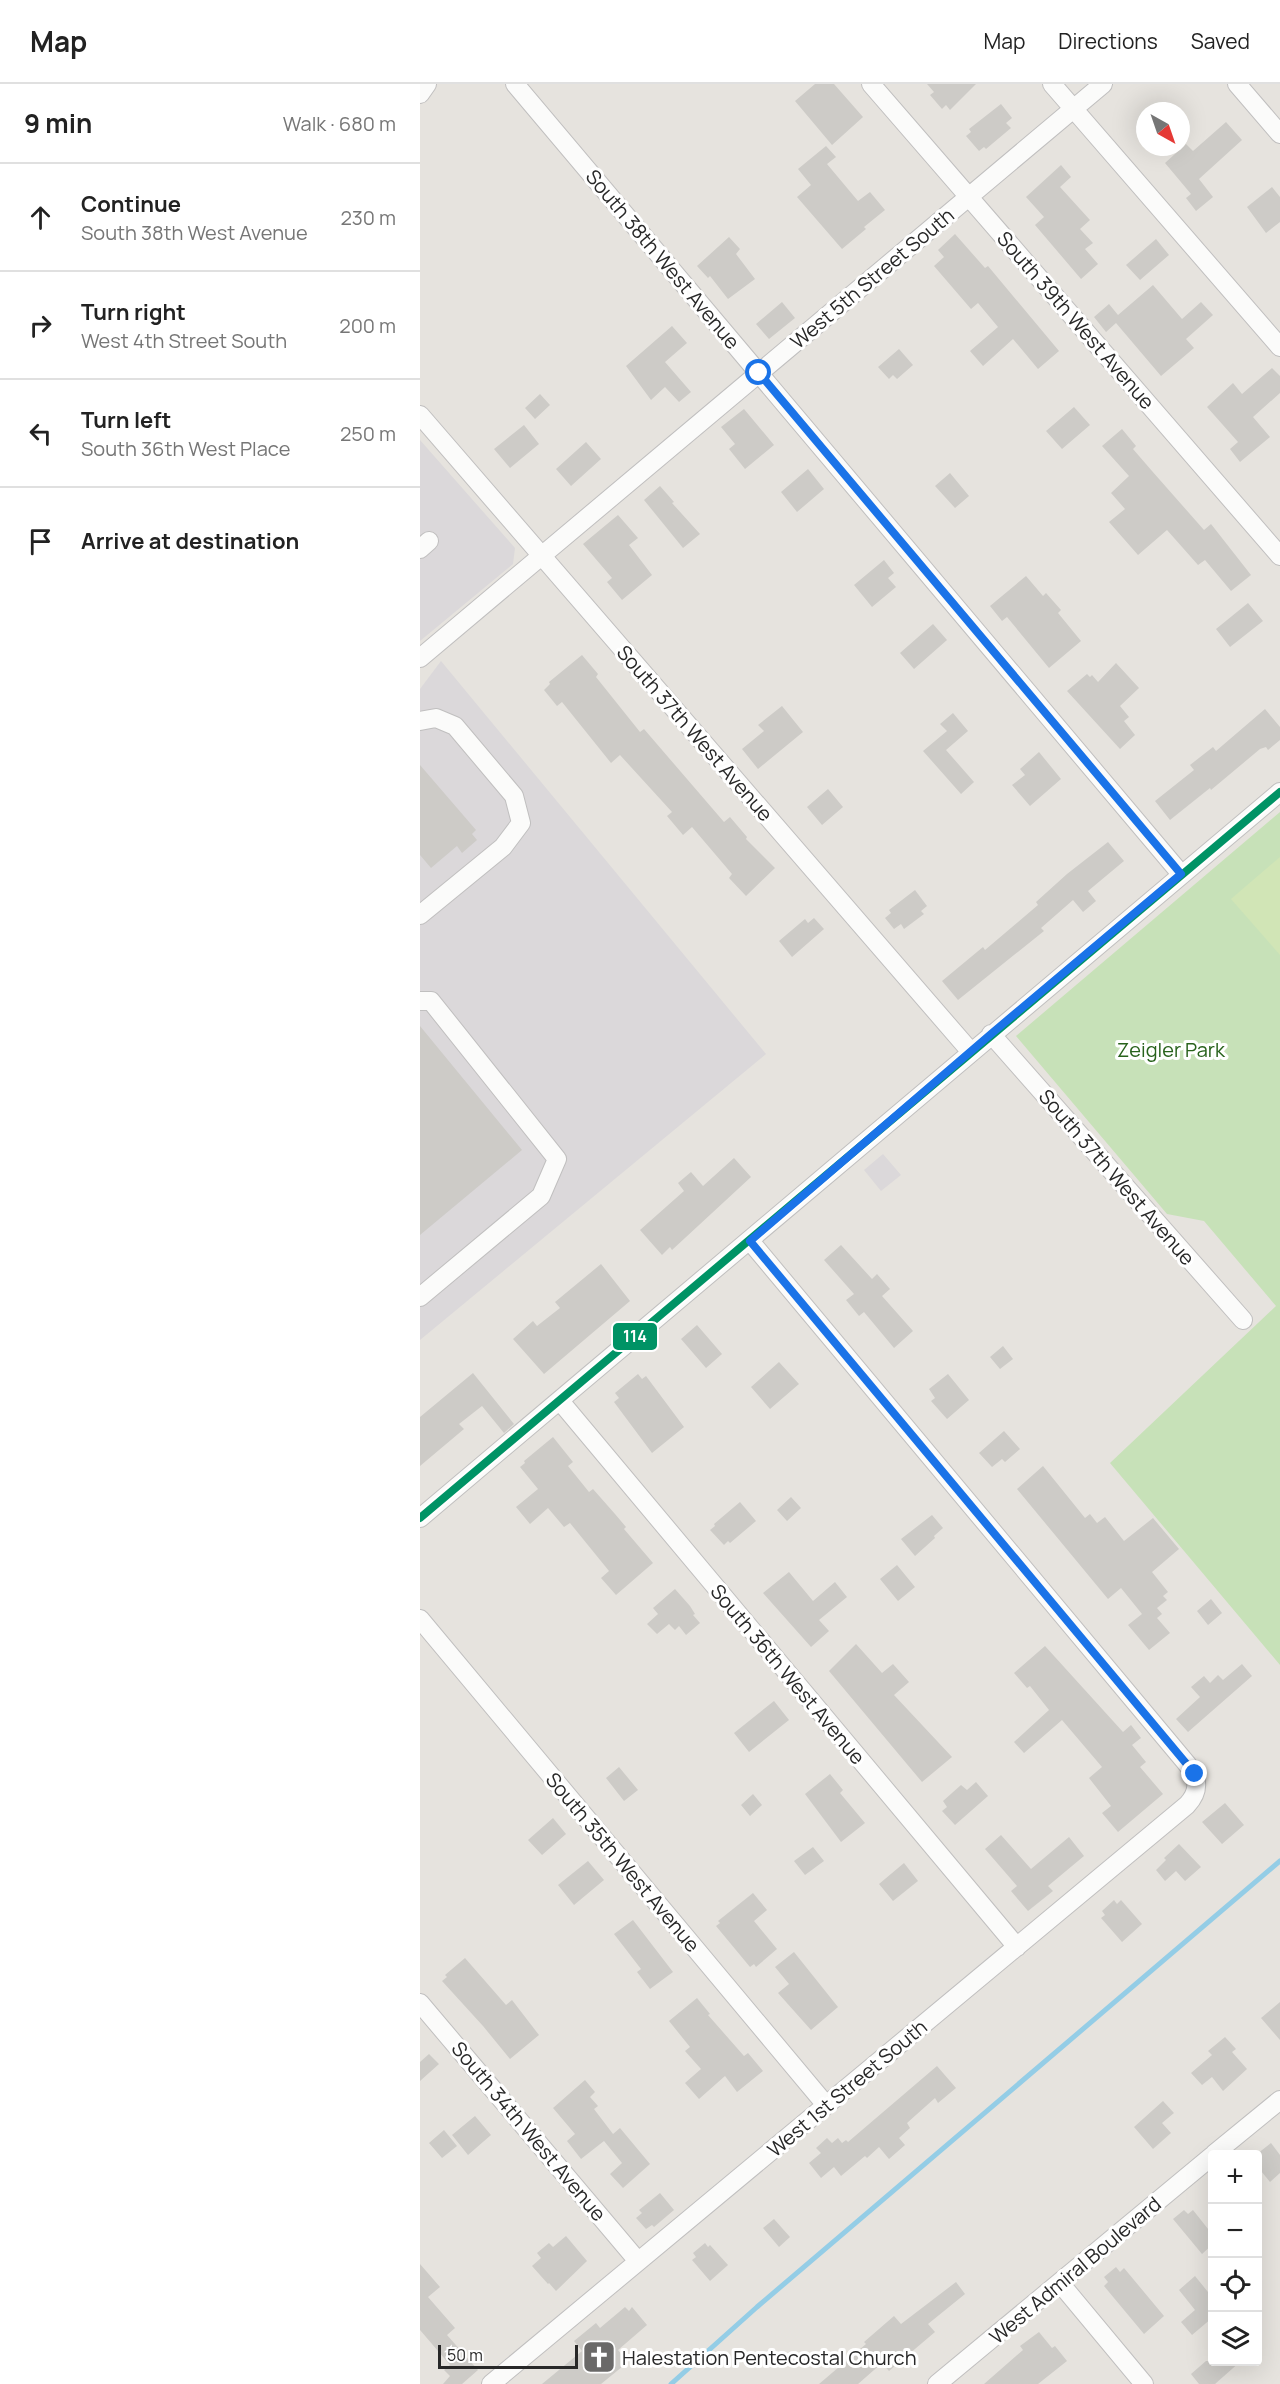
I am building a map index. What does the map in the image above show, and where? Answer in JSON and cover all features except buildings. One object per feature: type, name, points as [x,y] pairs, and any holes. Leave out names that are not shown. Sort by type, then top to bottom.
[{"type":"street","points":[[420,94],[427,84]]},
{"type":"street","name":"South 38th West Avenue","points":[[515,84],[1181,874]]},
{"type":"street","name":"South 39th West Avenue","points":[[871,84],[1280,556]]},
{"type":"street","points":[[1052,84],[1280,347]]},
{"type":"street","name":"West 5th Street South","points":[[420,658],[1103,84]]},
{"type":"street","points":[[1237,84],[1280,135]]},
{"type":"street","name":"South 37th West Avenue","points":[[420,415],[970,1052]]},
{"type":"street","points":[[420,721],[436,718],[455,726],[514,796],[521,823],[503,847],[424,906]]},
{"type":"street","points":[[420,1518],[1280,792]]},
{"type":"street","points":[[420,1001],[431,1001],[557,1159],[540,1196],[420,1297]]},
{"type":"street","name":"South 37th West Avenue","points":[[991,1034],[1243,1320]]},
{"type":"street","name":"West 1st Street South","points":[[490,2384],[1017,1947],[1195,1796],[1197,1787],[1195,1774],[1188,1764],[750,1241]]},
{"type":"street","name":"South 36th West Avenue","points":[[560,1401],[1017,1947]]},
{"type":"street","name":"South 35th West Avenue","points":[[420,1619],[826,2105]]},
{"type":"street","name":"South 34th West Avenue","points":[[420,2003],[637,2260]]},
{"type":"street","name":"West Admiral Boulevard","points":[[1219,2150],[1278,2104]]},
{"type":"street","name":"West Admiral Boulevard","points":[[938,2384],[1208,2159]]},
{"type":"street","points":[[1060,2283],[1144,2384]]},
{"type":"shaded area","points":[[420,440],[515,548],[513,564],[420,641]]},
{"type":"shaded area","points":[[441,661],[766,1054],[420,1340],[420,689]]},
{"type":"shaded area","points":[[883,1154],[901,1175],[881,1191],[864,1170]]},
{"type":"green space","name":"Zeigler Park","points":[[1280,812],[1280,1665],[1110,1463],[1276,1306],[1204,1221],[1167,1214],[1016,1036]]},
{"type":"green space","points":[[1280,857],[1280,955],[1231,899]]},
{"type":"waterway","points":[[671,2384],[757,2307],[1280,1861]]},
{"type":"transit line","name":"114","points":[[420,1518],[1280,792]]},
{"type":"place","name":"Halestation Pentecostal Church","points":[[599,2357]]},
{"type":"route","points":[[759,373],[1181,874],[750,1241],[1195,1774]]}]
